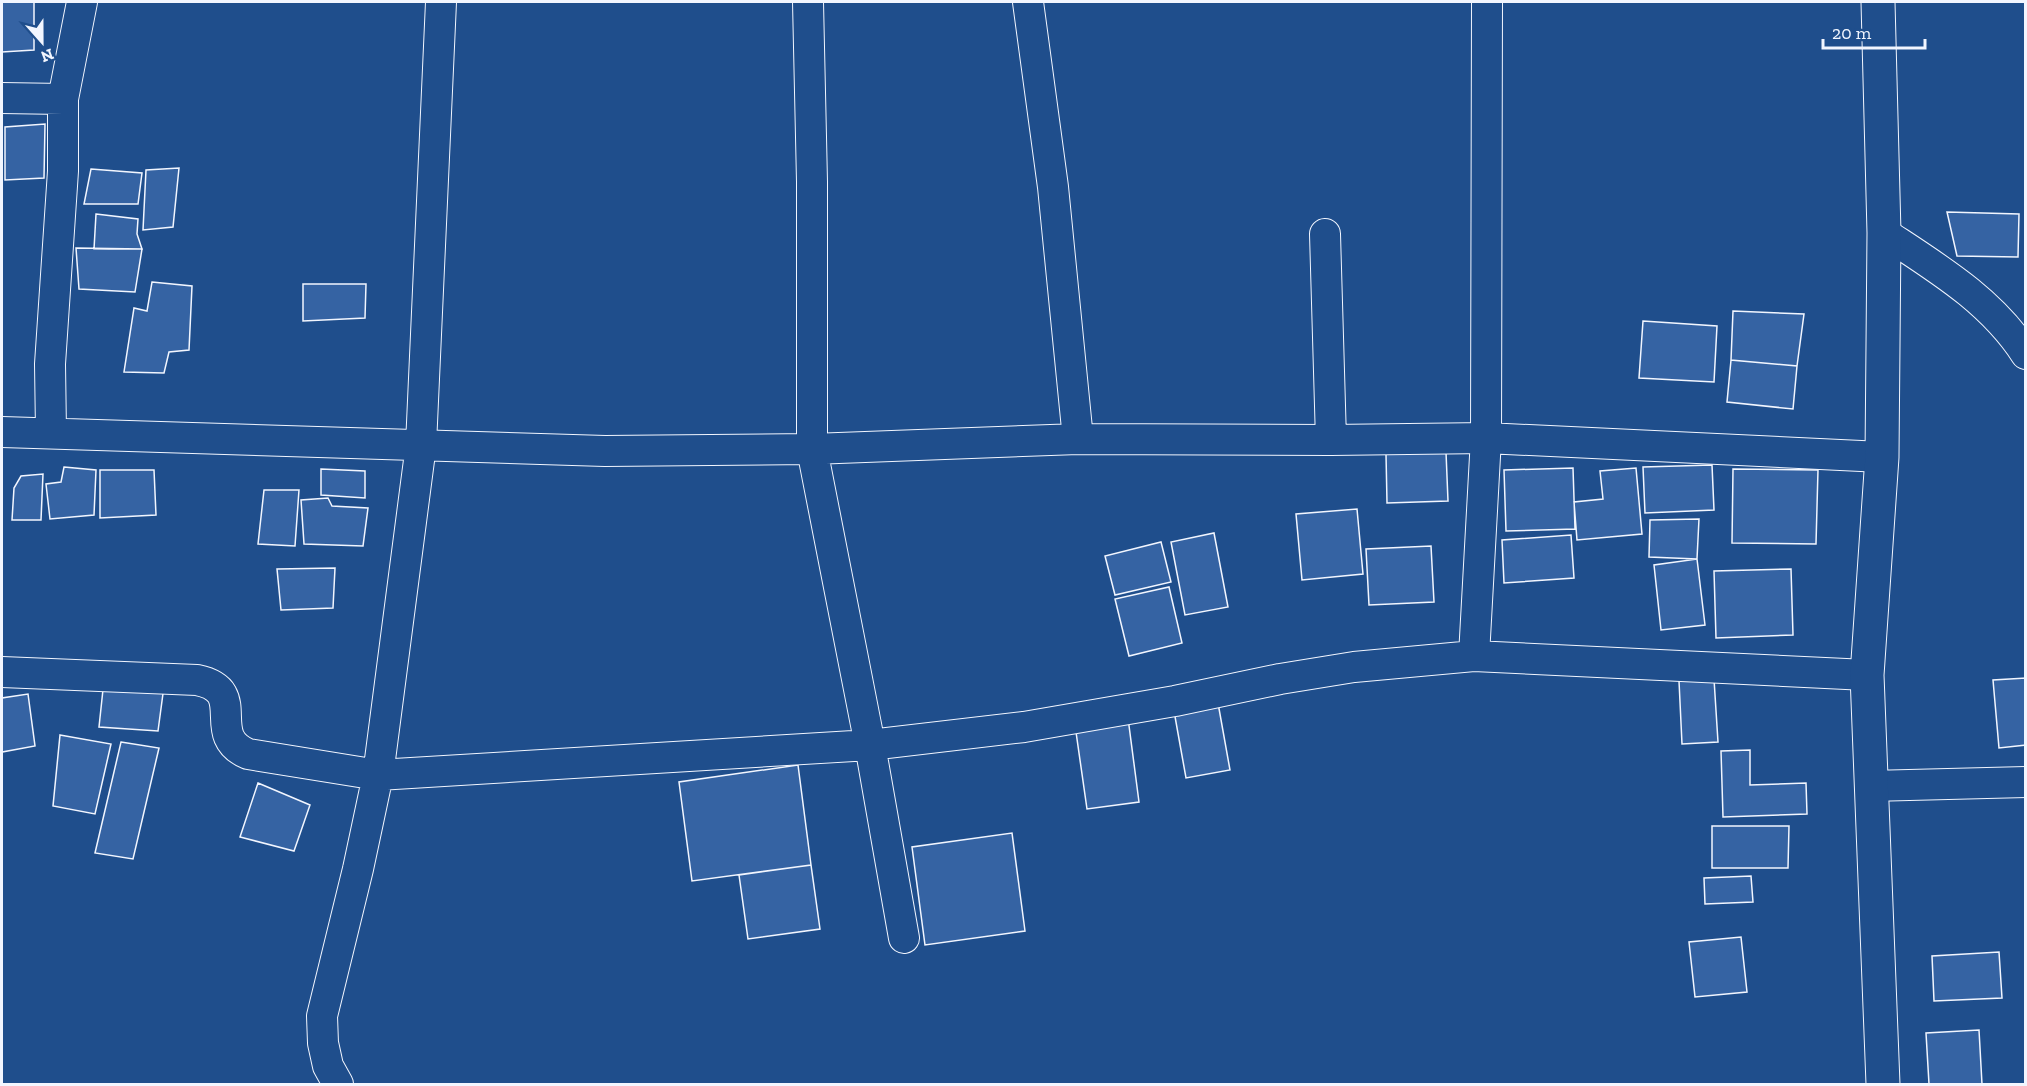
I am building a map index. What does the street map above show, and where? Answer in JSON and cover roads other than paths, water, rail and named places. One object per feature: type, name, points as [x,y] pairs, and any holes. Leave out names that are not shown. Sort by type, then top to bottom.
[{"type":"main road","points":[[1878,2],[1884,233],[1882,457],[1867,675],[1883,1084]]},
{"type":"street","points":[[51,432],[50,364],[63,171],[63,99],[82,2]]},
{"type":"street","points":[[338,1084],[328,1066],[323,1043],[322,1016],[378,775],[421,445],[441,2]]},
{"type":"street","points":[[808,2],[812,182],[812,449],[870,745],[904,938]]},
{"type":"street","points":[[1028,2],[1053,187],[1078,439]]},
{"type":"street","points":[[1474,656],[1486,438],[1487,2]]},
{"type":"street","points":[[2,98],[63,99]]},
{"type":"street","points":[[1884,233],[1971,293],[1996,316],[2025,354]]},
{"type":"street","points":[[1325,234],[1331,440]]},
{"type":"street","points":[[2,432],[604,451],[812,449],[1078,439],[1486,438],[1882,457]]},
{"type":"street","points":[[2,672],[207,682],[218,689],[225,700],[229,739],[239,750],[248,754],[378,775],[870,745],[1024,727],[1176,701],[1280,678],[1354,667],[1474,656],[1867,675]]},
{"type":"street","points":[[1870,786],[2025,782]]}]
